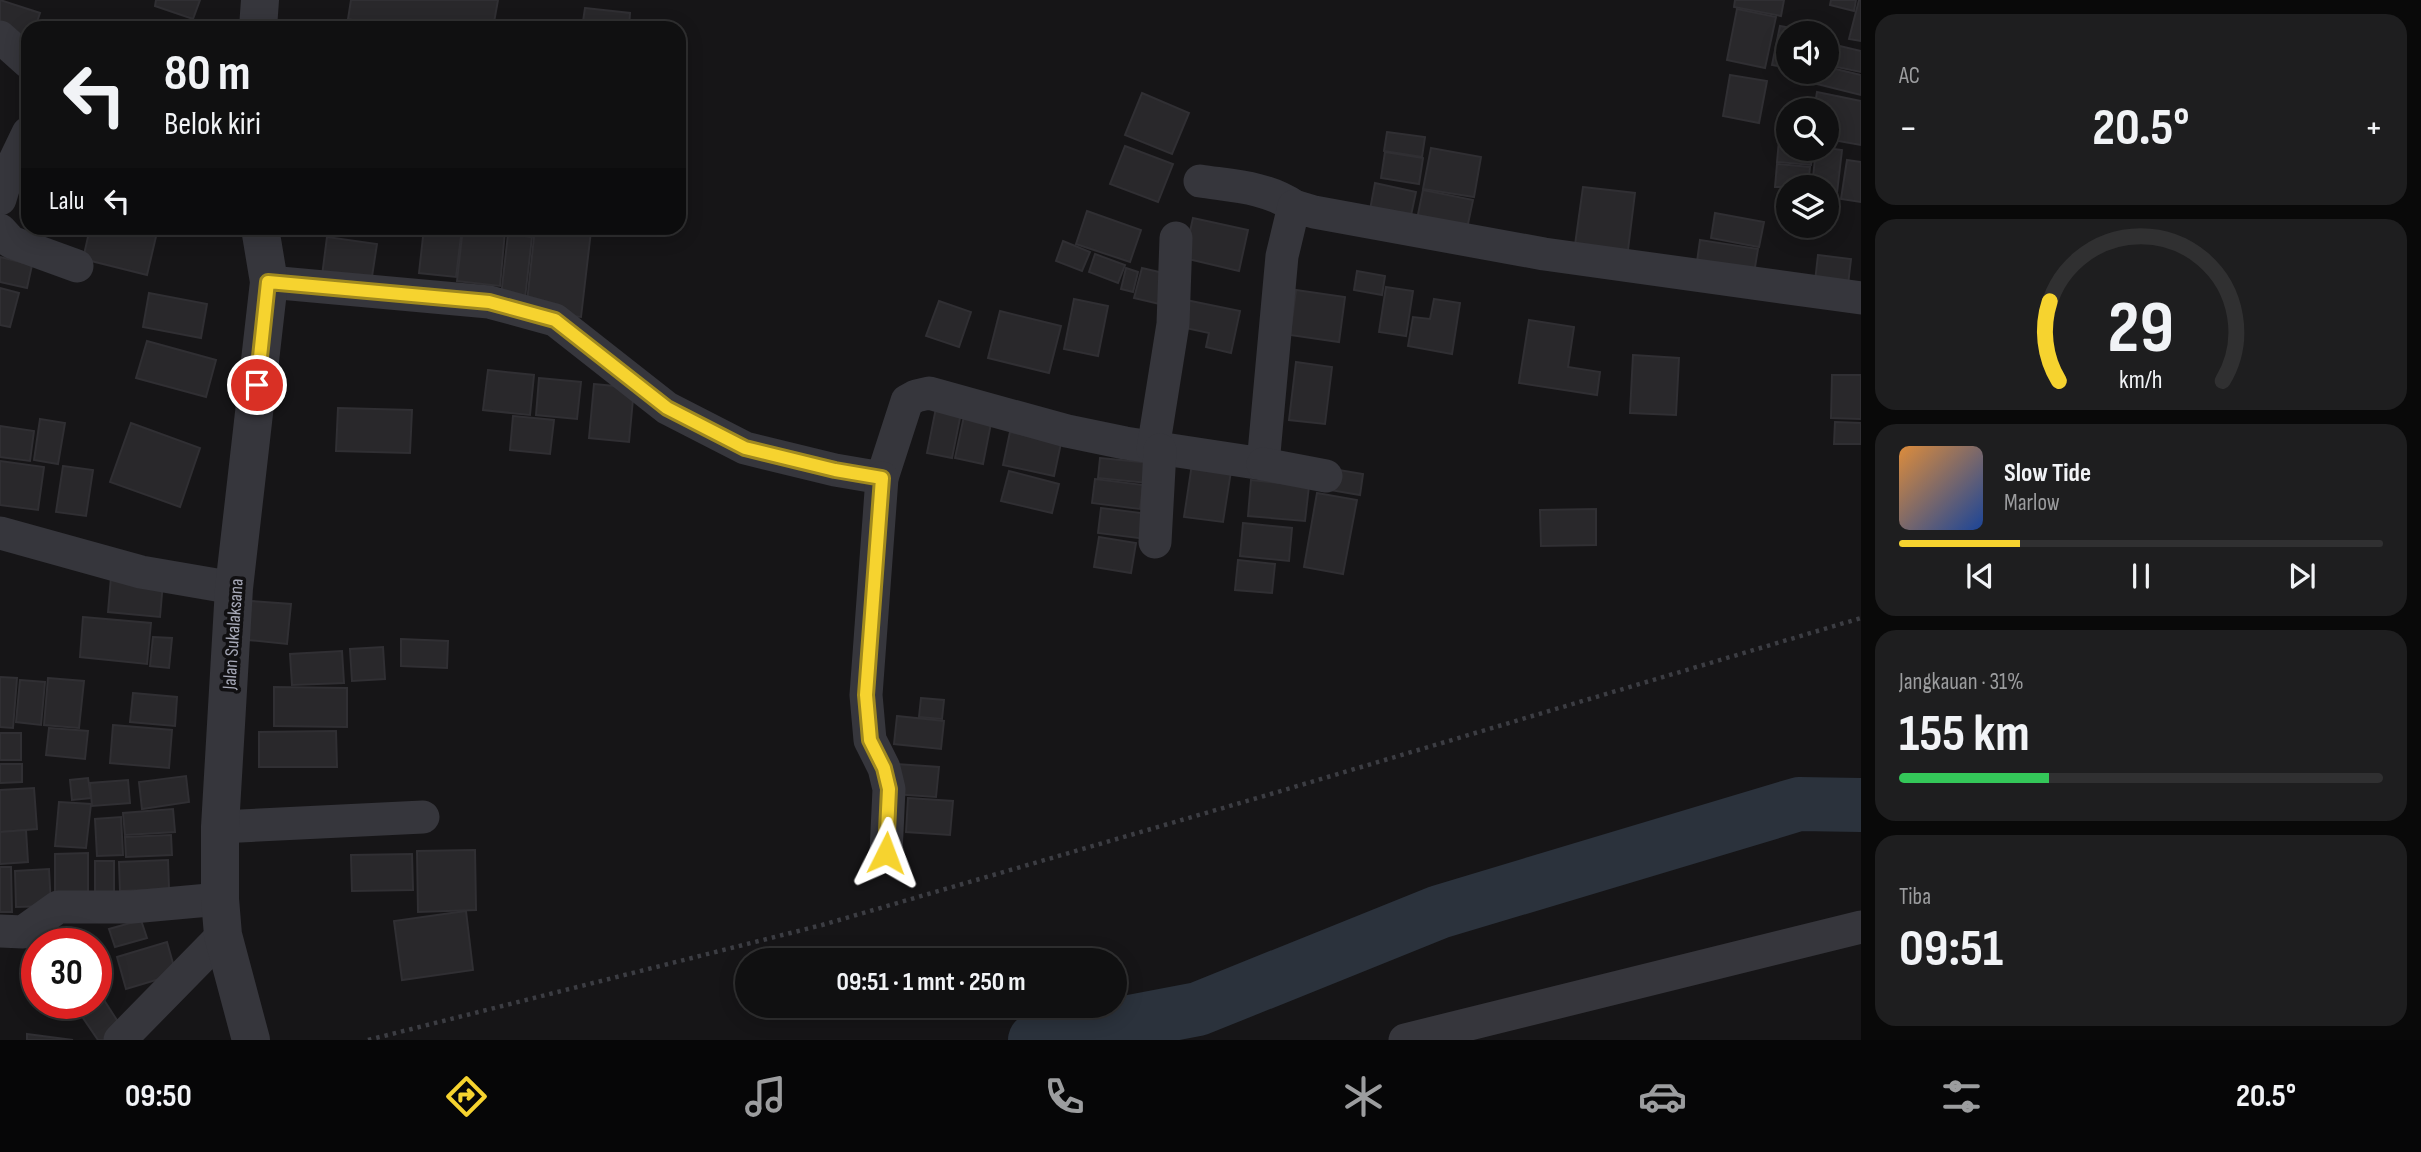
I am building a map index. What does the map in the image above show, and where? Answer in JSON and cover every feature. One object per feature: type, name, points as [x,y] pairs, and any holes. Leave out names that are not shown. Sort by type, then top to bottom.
[{"type":"street","points":[[258,21],[260,0]]},
{"type":"street","points":[[0,37],[21,56]]},
{"type":"street","points":[[0,199],[21,148]]},
{"type":"street","points":[[1200,181],[1257,189],[1314,212],[1544,254],[1861,298]]},
{"type":"street","points":[[1262,464],[1280,276],[1294,206]]},
{"type":"street","points":[[0,230],[11,242],[77,266]]},
{"type":"street","name":"Jalan Sukalaksana","points":[[251,1040],[222,917],[220,827],[234,588],[268,282],[261,235]]},
{"type":"street","points":[[1155,542],[1156,449],[1173,324],[1176,238]]},
{"type":"street","points":[[268,282],[489,302],[555,320],[667,408],[745,448],[835,470],[882,478]]},
{"type":"street","points":[[886,853],[889,789],[884,768],[870,740],[866,695],[882,478],[907,401],[929,393],[1068,431],[1156,449],[1326,476]]},
{"type":"street","points":[[0,533],[141,572],[234,588]]},
{"type":"street","points":[[220,827],[423,817]]},
{"type":"street","points":[[0,930],[23,932],[58,907],[132,907],[222,917]]},
{"type":"street","points":[[120,1040],[222,917]]},
{"type":"street","points":[[1405,1040],[1861,927]]},
{"type":"path","points":[[368,1040],[822,925],[1861,618]]},
{"type":"building","points":[[0,0],[40,13],[37,21],[21,21],[21,51],[0,53]]},
{"type":"building","points":[[156,0],[200,0],[193,19],[155,6]]},
{"type":"building","points":[[351,0],[498,0],[494,21],[348,19]]},
{"type":"building","points":[[1735,0],[1784,0],[1781,16],[1734,7]]},
{"type":"building","points":[[1831,0],[1856,0],[1854,11],[1830,5]]},
{"type":"building","points":[[1861,0],[1861,41],[1849,39]]},
{"type":"building","points":[[585,8],[630,13],[629,21],[583,21]]},
{"type":"building","points":[[1737,9],[1776,17],[1765,68],[1727,60]]},
{"type":"building","points":[[1776,46],[1776,66],[1772,65]]},
{"type":"building","points":[[1839,46],[1861,51],[1861,72],[1839,67]]},
{"type":"building","points":[[1839,70],[1861,75],[1861,95],[1817,84],[1839,84]]},
{"type":"building","points":[[1730,75],[1767,81],[1759,123],[1723,116]]},
{"type":"building","points":[[1817,92],[1861,101],[1861,145],[1839,141],[1839,98],[1816,98]]},
{"type":"building","points":[[1142,93],[1189,113],[1172,154],[1125,135]]},
{"type":"building","points":[[1387,132],[1425,137],[1422,157],[1384,151]]},
{"type":"building","points":[[1125,146],[1173,164],[1158,202],[1110,184]]},
{"type":"building","points":[[1431,148],[1481,157],[1474,197],[1423,189]]},
{"type":"building","points":[[1839,150],[1842,150],[1839,176],[1813,175],[1815,161],[1839,161]]},
{"type":"building","points":[[1385,152],[1423,158],[1419,184],[1381,178]]},
{"type":"building","points":[[1847,160],[1861,162],[1861,202],[1841,199]]},
{"type":"building","points":[[1777,161],[1812,161],[1811,165]]},
{"type":"building","points":[[1777,164],[1810,167],[1809,175],[1776,175]]},
{"type":"building","points":[[1375,183],[1416,192],[1407,234],[1367,226]]},
{"type":"building","points":[[1583,187],[1635,193],[1627,258],[1574,252]]},
{"type":"building","points":[[1423,190],[1473,200],[1465,238],[1415,229]]},
{"type":"building","points":[[1087,211],[1141,230],[1130,262],[1076,244]]},
{"type":"building","points":[[1715,213],[1764,222],[1759,247],[1711,238]]},
{"type":"building","points":[[1193,218],[1248,230],[1239,271],[1184,258]]},
{"type":"building","points":[[88,235],[156,235],[147,275],[83,259]]},
{"type":"building","points":[[423,235],[461,235],[456,277],[419,273]]},
{"type":"building","points":[[462,235],[505,235],[500,286],[457,281]]},
{"type":"building","points":[[508,235],[532,237],[524,307],[500,305]]},
{"type":"building","points":[[534,235],[591,235],[581,317],[526,311]]},
{"type":"building","points":[[327,237],[377,244],[371,283],[322,276]]},
{"type":"building","points":[[1700,240],[1758,249],[1752,285],[1695,276]]},
{"type":"building","points":[[1063,241],[1090,252],[1082,271],[1056,261]]},
{"type":"building","points":[[1095,254],[1125,265],[1118,283],[1089,272]]},
{"type":"building","points":[[1818,255],[1851,259],[1846,302],[1813,299]]},
{"type":"building","points":[[0,257],[32,265],[27,288],[0,282]]},
{"type":"building","points":[[1126,268],[1138,272],[1133,292],[1121,289]]},
{"type":"building","points":[[1142,268],[1172,275],[1164,305],[1134,298]]},
{"type":"building","points":[[1357,271],[1385,276],[1382,295],[1354,290]]},
{"type":"building","points":[[1386,287],[1413,291],[1406,336],[1379,332]]},
{"type":"building","points":[[0,288],[19,293],[10,327],[0,325]]},
{"type":"building","points":[[1296,290],[1345,297],[1339,342],[1290,335]]},
{"type":"building","points":[[149,293],[207,304],[201,338],[143,327]]},
{"type":"building","points":[[1074,299],[1108,306],[1098,356],[1064,349]]},
{"type":"building","points":[[1434,299],[1460,303],[1452,354],[1408,346],[1413,317],[1430,319]]},
{"type":"building","points":[[1186,300],[1240,311],[1231,353],[1206,347],[1209,333],[1181,327]]},
{"type":"building","points":[[939,301],[971,312],[959,347],[926,336]]},
{"type":"building","points":[[1000,311],[1061,326],[1049,373],[988,358]]},
{"type":"building","points":[[1529,320],[1574,327],[1568,367],[1600,372],[1597,395],[1519,383]]},
{"type":"building","points":[[147,341],[216,360],[206,397],[136,378]]},
{"type":"building","points":[[1633,355],[1679,358],[1676,415],[1630,413]]},
{"type":"building","points":[[1296,362],[1332,367],[1325,424],[1289,420]]},
{"type":"building","points":[[488,370],[534,375],[530,415],[483,410]]},
{"type":"building","points":[[1832,375],[1861,375],[1861,419],[1831,418]]},
{"type":"building","points":[[539,378],[581,382],[577,419],[536,415]]},
{"type":"building","points":[[594,384],[634,388],[629,442],[589,438]]},
{"type":"building","points":[[937,403],[962,408],[952,458],[927,453]]},
{"type":"building","points":[[966,407],[993,413],[983,464],[955,458]]},
{"type":"building","points":[[338,408],[412,410],[410,453],[336,451]]},
{"type":"building","points":[[513,416],[554,420],[550,454],[510,450]]},
{"type":"building","points":[[40,419],[65,423],[58,464],[34,460]]},
{"type":"building","points":[[1835,422],[1861,423],[1861,444],[1834,444]]},
{"type":"building","points":[[131,423],[200,448],[180,507],[110,482]]},
{"type":"building","points":[[0,426],[34,431],[30,461],[0,457]]},
{"type":"building","points":[[1010,432],[1061,443],[1054,476],[1003,465]]},
{"type":"building","points":[[1100,458],[1151,463],[1148,483],[1098,478]]},
{"type":"building","points":[[0,461],[44,467],[38,510],[0,505]]},
{"type":"building","points":[[1192,464],[1231,471],[1223,522],[1184,517]]},
{"type":"building","points":[[63,466],[93,470],[86,516],[56,512]]},
{"type":"building","points":[[1333,469],[1363,474],[1360,495],[1330,490]]},
{"type":"building","points":[[1009,471],[1059,484],[1052,513],[1001,501]]},
{"type":"building","points":[[1095,479],[1143,485],[1140,509],[1092,503]]},
{"type":"building","points":[[1251,480],[1309,486],[1305,521],[1248,516]]},
{"type":"building","points":[[1317,493],[1357,500],[1343,574],[1304,567]]},
{"type":"building","points":[[1101,508],[1149,514],[1146,539],[1098,533]]},
{"type":"building","points":[[1596,509],[1596,545],[1541,546],[1540,510]]},
{"type":"building","points":[[1243,523],[1292,528],[1289,561],[1240,556]]},
{"type":"building","points":[[1099,537],[1136,543],[1131,573],[1094,567]]},
{"type":"building","points":[[1238,560],[1275,564],[1272,593],[1235,590]]},
{"type":"building","points":[[111,577],[163,582],[160,617],[108,612]]},
{"type":"building","points":[[251,601],[291,604],[287,644],[248,640]]},
{"type":"building","points":[[83,617],[151,623],[147,664],[80,657]]},
{"type":"building","points":[[153,637],[172,638],[169,668],[150,666]]},
{"type":"building","points":[[401,639],[448,641],[447,668],[401,666]]},
{"type":"building","points":[[383,647],[385,679],[352,681],[350,649]]},
{"type":"building","points":[[342,651],[344,683],[292,685],[290,654]]},
{"type":"building","points":[[0,677],[17,678],[13,728],[0,727]]},
{"type":"building","points":[[48,678],[84,681],[79,728],[44,725]]},
{"type":"building","points":[[20,680],[45,682],[41,725],[16,722]]},
{"type":"building","points":[[274,687],[347,688],[347,727],[274,726]]},
{"type":"building","points":[[133,693],[177,697],[175,726],[130,722]]},
{"type":"building","points":[[921,698],[944,700],[942,719],[919,717]]},
{"type":"building","points":[[897,716],[944,721],[941,749],[894,744]]},
{"type":"building","points":[[113,725],[172,730],[169,768],[110,763]]},
{"type":"building","points":[[49,728],[88,731],[85,759],[46,755]]},
{"type":"building","points":[[336,731],[337,767],[259,767],[259,732]]},
{"type":"building","points":[[0,733],[21,733],[21,760],[0,760]]},
{"type":"building","points":[[0,764],[22,764],[22,782],[0,783]]},
{"type":"building","points":[[896,764],[939,767],[936,797],[894,794]]},
{"type":"building","points":[[186,776],[189,802],[142,809],[139,782]]},
{"type":"building","points":[[88,778],[91,798],[72,800],[70,780]]},
{"type":"building","points":[[128,780],[130,803],[92,806],[90,783]]},
{"type":"building","points":[[34,788],[37,829],[0,832],[0,790]]},
{"type":"building","points":[[908,798],[953,801],[950,835],[906,832]]},
{"type":"building","points":[[59,802],[91,804],[86,848],[55,846]]},
{"type":"building","points":[[173,809],[175,832],[125,835],[123,813]]},
{"type":"building","points":[[121,817],[123,855],[97,856],[95,819]]},
{"type":"building","points":[[26,830],[28,862],[0,864],[0,832]]},
{"type":"building","points":[[171,835],[172,855],[126,857],[125,837]]},
{"type":"building","points":[[475,850],[476,910],[418,912],[417,851]]},
{"type":"building","points":[[88,853],[88,897],[55,896],[55,854]]},
{"type":"building","points":[[412,854],[413,890],[352,891],[351,855]]},
{"type":"building","points":[[168,860],[169,889],[120,891],[119,862]]},
{"type":"building","points":[[95,861],[114,861],[114,897],[95,897]]},
{"type":"building","points":[[0,867],[11,867],[12,912],[0,912]]},
{"type":"building","points":[[49,869],[51,906],[16,907],[15,871]]},
{"type":"building","points":[[466,911],[473,970],[402,980],[394,921]]},
{"type":"building","points":[[141,920],[147,938],[115,947],[112,928]]},
{"type":"building","points":[[167,942],[176,974],[126,989],[117,957]]},
{"type":"building","points":[[112,1012],[122,1028],[104,1040],[98,1040],[84,1019],[112,1019]]},
{"type":"building","points":[[27,1034],[73,1040],[27,1040]]},
{"type":"waterway","points":[[1035,1040],[1198,1009],[1439,912],[1799,804],[1861,805]]},
{"type":"route","points":[[257,385],[268,282],[489,302],[555,320],[667,408],[745,448],[835,470],[882,478],[866,695],[870,740],[884,768],[889,789],[886,853]]}]
